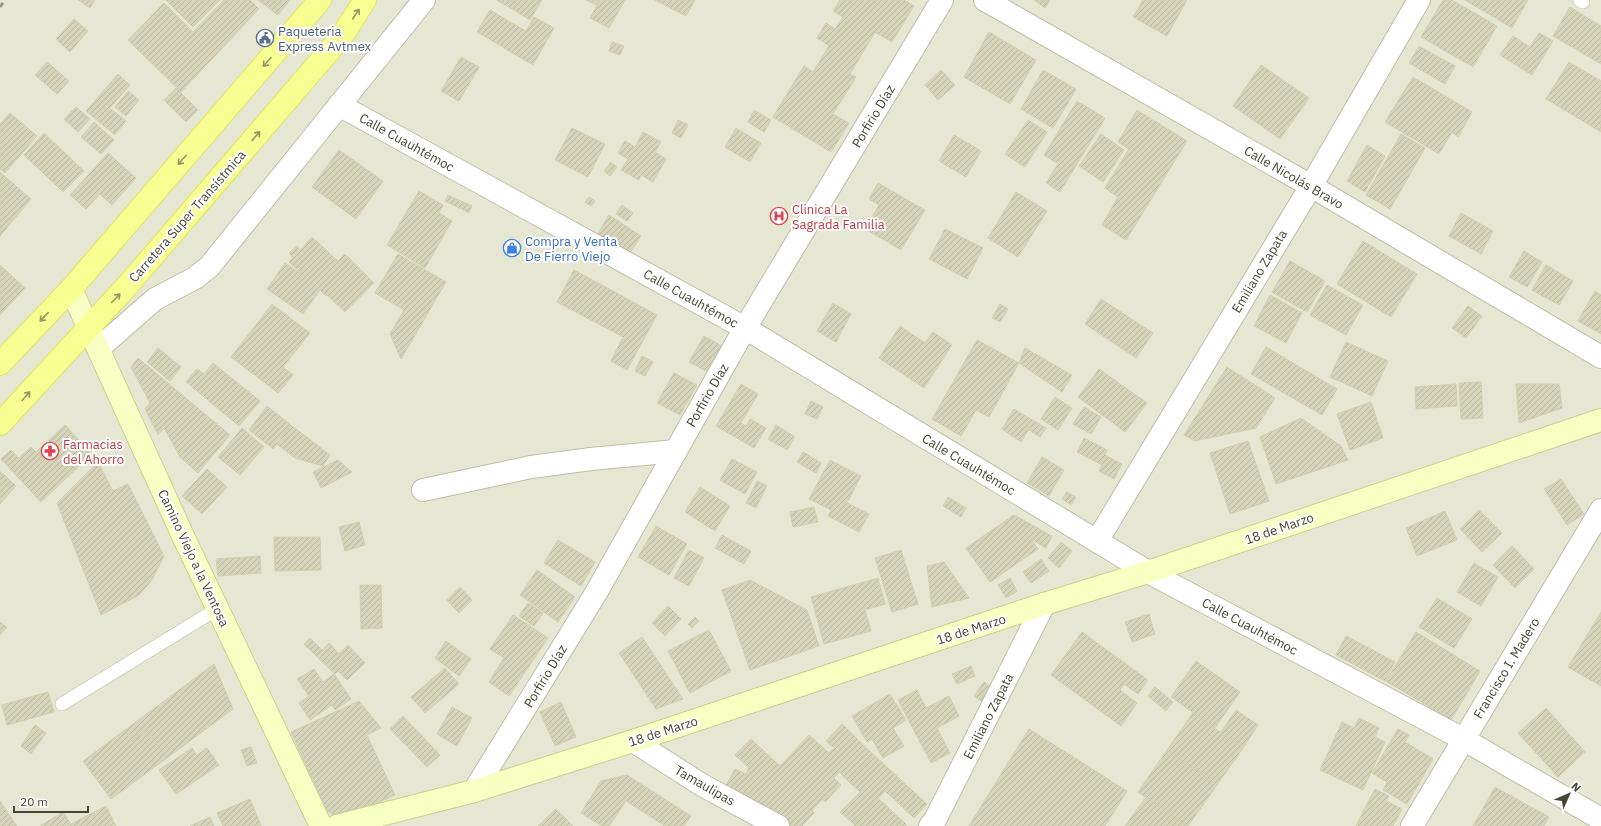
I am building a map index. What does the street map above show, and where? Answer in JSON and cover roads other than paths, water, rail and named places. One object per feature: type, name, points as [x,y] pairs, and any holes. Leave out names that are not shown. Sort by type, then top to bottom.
[{"type":"main road","points":[[0,364],[71,289],[320,0]]},
{"type":"main road","name":"Carretera Super Transístmica","points":[[0,424],[127,286],[342,36],[366,0]]},
{"type":"main road","name":"Camino Viejo a la Ventosa","points":[[71,289],[217,609],[321,826]]},
{"type":"main road","name":"18 de Marzo","points":[[337,826],[474,791],[633,741],[1044,604],[1148,572],[1601,420]]},
{"type":"street","points":[[98,348],[155,299],[195,278],[209,268],[424,0]]},
{"type":"street","name":"Porfirio Díaz","points":[[474,791],[596,593],[745,328],[942,0]]},
{"type":"street","name":"Calle Nicolás Bravo","points":[[984,0],[1311,186],[1601,357]]},
{"type":"street","name":"Emiliano Zapata","points":[[1097,541],[1311,186],[1419,0]]},
{"type":"street","name":"Calle Cuauhtémoc","points":[[339,105],[745,328],[1148,572],[1463,739],[1601,819]]},
{"type":"street","points":[[423,490],[531,467],[591,459],[676,451]]},
{"type":"street","name":"Francisco I. Madero","points":[[1412,826],[1601,510]]},
{"type":"street","name":"Emiliano Zapata","points":[[930,826],[935,820],[1044,604]]},
{"type":"street","name":"Tamaulipas","points":[[633,741],[702,784],[778,826]]},
{"type":"lane","points":[[62,704],[217,609]]},
{"type":"railway","points":[[0,7],[5,0]]},
{"type":"place","name":"Paqueteria Express Avtmex","points":[[265,38]]},
{"type":"place","name":"Clinica La Sagrada Familia","points":[[779,216]]},
{"type":"place","name":"Compra y Venta De Fierro Viejo","points":[[512,248]]},
{"type":"place","name":"Farmacias del Ahorro","points":[[50,451]]}]
